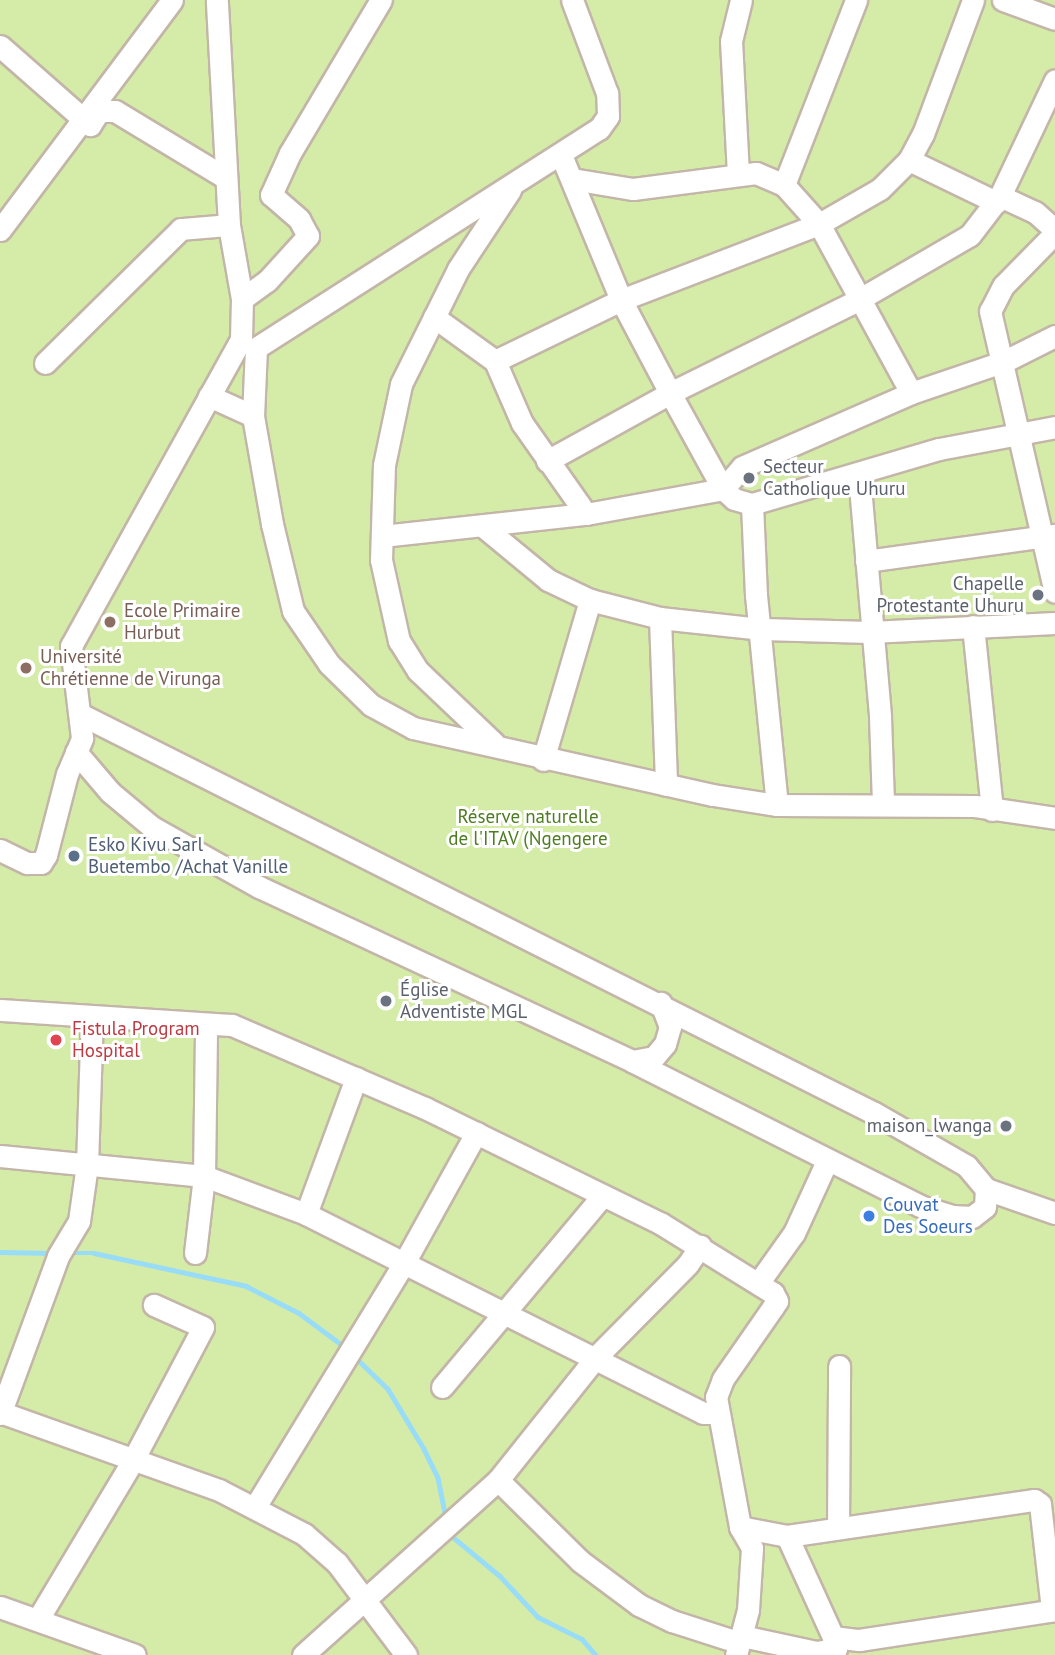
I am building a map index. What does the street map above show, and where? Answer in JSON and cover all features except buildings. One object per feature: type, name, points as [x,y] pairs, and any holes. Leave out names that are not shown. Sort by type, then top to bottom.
[{"type":"street","points":[[0,230],[85,121],[172,0]]},
{"type":"street","points":[[217,0],[229,225],[248,344],[253,415],[293,611],[329,664],[371,705],[413,728],[495,743],[543,760],[777,805],[883,805],[992,810],[1055,818]]},
{"type":"street","points":[[242,299],[267,281],[309,236],[299,219],[271,195],[290,153],[381,0]]},
{"type":"street","points":[[0,850],[27,863],[41,863],[82,738],[71,646],[209,397],[248,344],[510,190],[599,129],[608,116],[607,93],[572,0]]},
{"type":"street","points":[[738,174],[731,41],[741,0]]},
{"type":"street","points":[[784,184],[856,0]]},
{"type":"street","points":[[495,361],[621,300],[819,224],[880,189],[909,159],[923,134],[973,0]]},
{"type":"street","points":[[1003,0],[1055,19]]},
{"type":"street","points":[[0,46],[89,125],[99,111],[115,111],[226,178]]},
{"type":"street","points":[[547,461],[670,393],[858,300],[970,234],[998,199],[1055,80]]},
{"type":"street","points":[[561,155],[621,300],[723,489],[734,499],[752,504],[859,475],[939,449],[1055,427]]},
{"type":"street","points":[[909,159],[998,199],[1035,212],[1055,231],[1003,286],[990,311],[1048,536],[1055,592]]},
{"type":"street","points":[[572,179],[633,189],[756,173],[784,184],[819,224],[911,393]]},
{"type":"street","points":[[495,743],[418,671],[399,641],[381,560],[384,465],[391,419],[401,384],[434,317],[510,190]]},
{"type":"street","points":[[45,363],[181,229],[229,225]]},
{"type":"street","points":[[434,317],[495,361],[522,424],[586,514]]},
{"type":"street","points":[[382,536],[485,528],[586,514],[723,489],[742,467],[911,393],[1005,361],[1055,337]]},
{"type":"street","points":[[209,397],[253,415]]},
{"type":"street","points":[[859,475],[870,632],[880,718],[883,805]]},
{"type":"street","points":[[752,504],[756,595],[762,629],[777,805]]},
{"type":"street","points":[[485,528],[548,580],[590,600],[660,618],[762,629],[870,632],[1055,623]]},
{"type":"street","points":[[866,561],[1048,536]]},
{"type":"street","points":[[543,760],[590,600]]},
{"type":"street","points":[[656,782],[660,618]]},
{"type":"street","points":[[973,626],[992,810]]},
{"type":"street","points":[[80,714],[661,1003],[967,1166],[986,1189],[1055,1213]]},
{"type":"street","points":[[76,752],[130,810],[182,846],[259,887],[632,1060],[827,1161],[952,1216],[972,1217],[985,1207],[986,1189]]},
{"type":"street","points":[[623,794],[656,782]]},
{"type":"street","points":[[632,1060],[654,1057],[665,1044],[670,1027],[661,1003]]},
{"type":"street","points":[[0,1010],[232,1025],[476,1133],[700,1245],[759,1282],[777,1301],[723,1379],[716,1413],[740,1527],[752,1548],[739,1645]]},
{"type":"street","points":[[92,1016],[87,1165],[79,1222],[58,1256],[0,1413],[165,1469],[255,1507],[304,1534],[337,1563],[368,1600],[406,1655]]},
{"type":"street","points":[[195,1253],[204,1176],[205,1024]]},
{"type":"street","points":[[306,1214],[356,1078]]},
{"type":"street","points":[[255,1507],[266,1482],[404,1263],[476,1133]]},
{"type":"street","points":[[0,1156],[204,1176],[306,1214],[597,1356],[703,1413],[716,1413]]},
{"type":"street","points":[[759,1282],[794,1233],[827,1161]]},
{"type":"street","points":[[442,1387],[601,1195]]},
{"type":"street","points":[[303,1655],[368,1600],[498,1480],[597,1356],[688,1264],[700,1245]]},
{"type":"street","points":[[38,1619],[133,1460],[203,1327],[154,1305]]},
{"type":"street","points":[[838,1528],[839,1366]]},
{"type":"street","points":[[498,1480],[579,1561],[639,1605],[671,1621],[739,1645],[816,1652],[835,1649],[833,1637],[787,1536]]},
{"type":"street","points":[[740,1527],[787,1536],[1034,1500],[1040,1504],[1054,1610],[859,1640],[833,1637]]},
{"type":"street","points":[[0,1607],[135,1655]]},
{"type":"green space","name":"Réserve naturelle de l'ITAV (Ngengere","points":[[0,0],[1055,0],[1055,1655],[0,1655]]},
{"type":"waterway","points":[[0,1252],[52,1253]]},
{"type":"waterway","points":[[67,1253],[94,1253],[246,1286],[299,1313],[345,1347]]},
{"type":"waterway","points":[[354,1356],[388,1389],[424,1449],[438,1478],[446,1518]]},
{"type":"waterway","points":[[448,1533],[500,1576],[538,1617],[582,1639],[596,1655]]},
{"type":"place","name":"Secteur Catholique Uhuru","points":[[749,478]]},
{"type":"place","name":"Chapelle Protestante Uhuru","points":[[1038,595]]},
{"type":"place","name":"Ecole Primaire Hurbut","points":[[110,622]]},
{"type":"place","name":"Université Chrétienne de Virunga","points":[[26,668]]},
{"type":"place","name":"Esko Kivu Sarl Buetembo /Achat Vanille","points":[[74,856]]},
{"type":"place","name":"Église Adventiste MGL","points":[[386,1001]]},
{"type":"place","name":"Fistula Program Hospital","points":[[56,1040]]},
{"type":"place","name":"maison_lwanga","points":[[1006,1126]]},
{"type":"place","name":"Couvat Des Soeurs","points":[[869,1216]]}]
